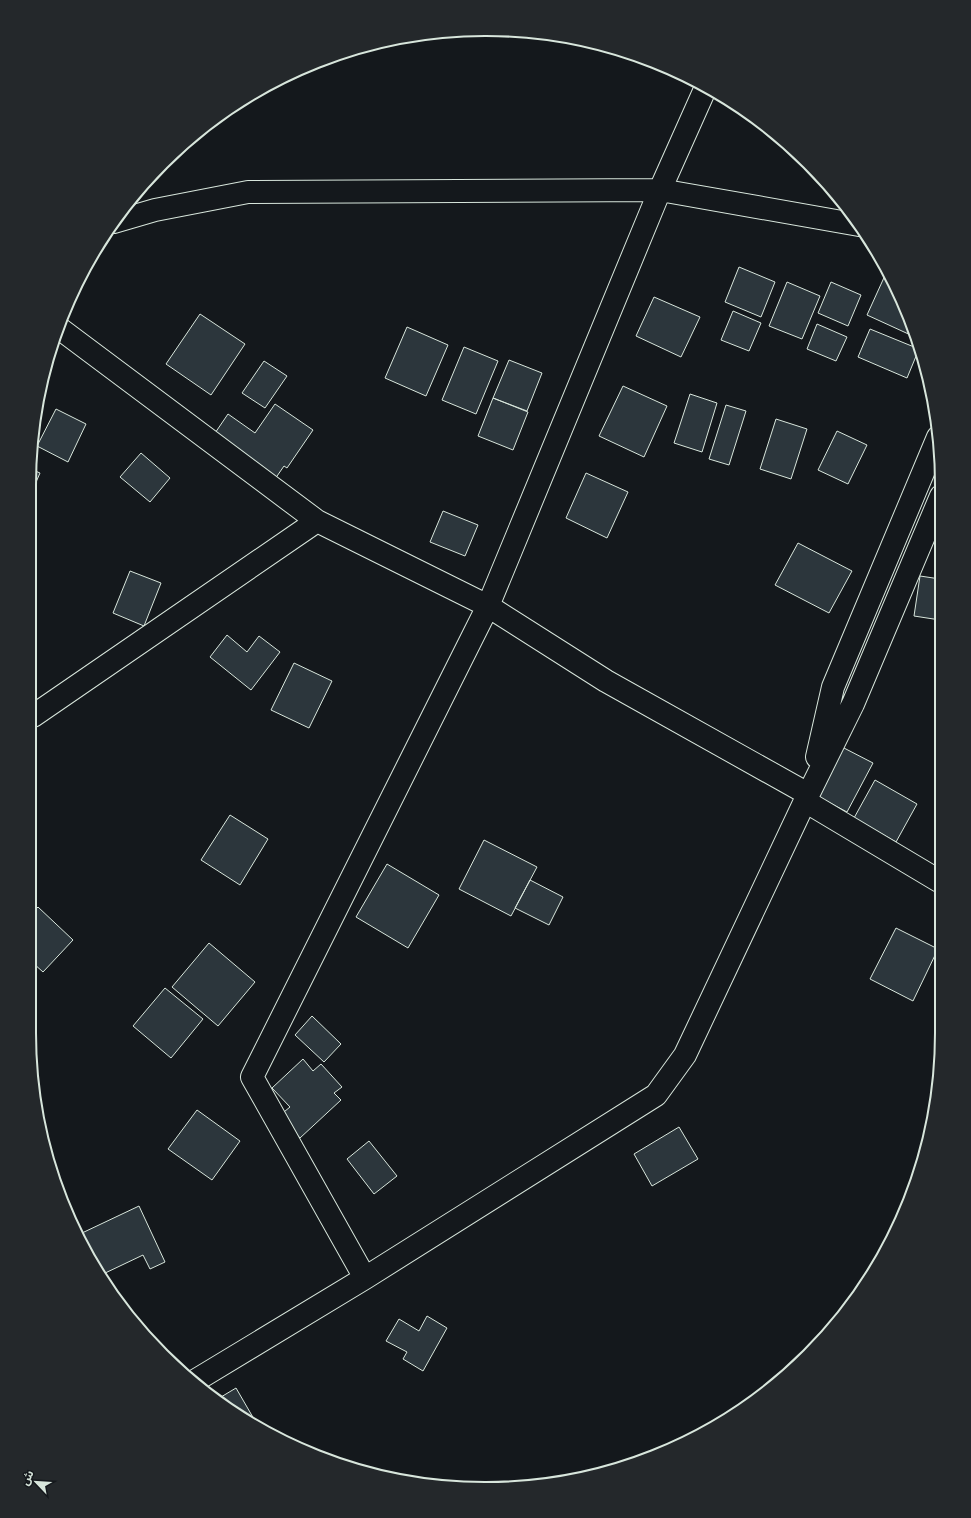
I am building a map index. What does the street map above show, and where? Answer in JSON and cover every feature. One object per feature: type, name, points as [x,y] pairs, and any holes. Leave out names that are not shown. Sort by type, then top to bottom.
[{"type":"street","points":[[364,1278],[252,1077],[488,606],[660,190],[704,93]]},
{"type":"street","points":[[124,219],[155,210],[248,192],[660,190],[850,224]]},
{"type":"street","points":[[63,331],[317,521],[488,606],[606,681],[807,797],[935,878]]},
{"type":"street","points":[[807,797],[833,687],[933,448]]},
{"type":"street","points":[[199,1379],[364,1278],[656,1095],[685,1055],[807,797],[853,704],[935,510]]},
{"type":"street","points":[[36,714],[317,521]]},
{"type":"building","points":[[739,267],[775,282],[761,317],[725,302]]},
{"type":"building","points":[[884,278],[901,313],[909,334],[867,315]]},
{"type":"building","points":[[787,282],[820,296],[802,339],[769,326]]},
{"type":"building","points":[[831,282],[861,295],[848,326],[818,313]]},
{"type":"building","points":[[654,297],[700,317],[681,357],[636,336]]},
{"type":"building","points":[[733,311],[761,323],[749,351],[721,340]]},
{"type":"building","points":[[200,314],[245,344],[211,395],[166,364]]},
{"type":"building","points":[[817,324],[847,337],[836,361],[807,349]]},
{"type":"building","points":[[407,327],[448,345],[426,396],[385,378]]},
{"type":"building","points":[[870,329],[913,346],[916,356],[907,378],[858,357]]},
{"type":"building","points":[[464,347],[498,361],[476,414],[442,400]]},
{"type":"building","points":[[509,360],[542,373],[527,411],[493,398]]},
{"type":"building","points":[[264,361],[287,376],[265,408],[242,393]]},
{"type":"building","points":[[623,386],[667,406],[644,457],[599,436]]},
{"type":"building","points":[[690,394],[717,403],[702,452],[674,443]]},
{"type":"building","points":[[493,398],[528,412],[513,450],[478,436]]},
{"type":"building","points":[[275,404],[313,430],[287,468],[284,466],[275,479],[213,436],[228,414],[255,433]]},
{"type":"building","points":[[726,405],[746,411],[729,465],[709,459]]},
{"type":"building","points":[[56,409],[86,424],[68,462],[38,447]]},
{"type":"building","points":[[776,419],[807,429],[791,479],[760,469]]},
{"type":"building","points":[[837,431],[867,445],[848,484],[818,470]]},
{"type":"building","points":[[141,453],[170,478],[150,502],[120,477]]},
{"type":"building","points":[[36,471],[40,473],[36,482]]},
{"type":"building","points":[[586,473],[628,492],[607,538],[566,518]]},
{"type":"building","points":[[443,511],[478,525],[465,556],[430,542]]},
{"type":"building","points":[[798,543],[852,571],[829,613],[775,585]]},
{"type":"building","points":[[130,571],[161,583],[144,626],[113,613]]},
{"type":"building","points":[[920,576],[935,578],[935,619],[914,616]]},
{"type":"building","points":[[227,635],[247,652],[259,636],[280,652],[251,690],[210,657]]},
{"type":"building","points":[[294,663],[332,681],[309,728],[271,710]]},
{"type":"building","points":[[842,747],[873,763],[847,812],[817,796]]},
{"type":"building","points":[[875,780],[917,804],[896,842],[854,818]]},
{"type":"building","points":[[230,815],[268,839],[240,885],[201,860]]},
{"type":"building","points":[[484,840],[537,867],[511,916],[459,889]]},
{"type":"building","points":[[387,864],[439,895],[408,948],[356,917]]},
{"type":"building","points":[[530,880],[563,897],[549,925],[515,908]]},
{"type":"building","points":[[38,907],[73,940],[43,972],[36,966],[36,909]]},
{"type":"building","points":[[896,928],[935,948],[935,955],[913,1001],[870,979]]},
{"type":"building","points":[[209,943],[255,982],[218,1026],[172,987]]},
{"type":"building","points":[[165,988],[203,1019],[171,1058],[133,1026]]},
{"type":"building","points":[[312,1016],[341,1044],[324,1062],[295,1035]]},
{"type":"building","points":[[303,1059],[313,1071],[321,1064],[342,1087],[334,1093],[341,1100],[300,1138],[279,1116],[290,1107],[272,1088]]},
{"type":"building","points":[[197,1110],[240,1141],[212,1180],[168,1149]]},
{"type":"building","points":[[679,1127],[698,1159],[652,1186],[634,1154]]},
{"type":"building","points":[[369,1141],[397,1176],[374,1194],[347,1159]]},
{"type":"building","points":[[139,1206],[165,1262],[150,1269],[143,1255],[106,1273],[83,1233]]},
{"type":"building","points":[[427,1316],[447,1328],[423,1371],[403,1359],[407,1352],[386,1341],[399,1319],[419,1331]]},
{"type":"building","points":[[236,1388],[253,1417],[236,1406],[222,1396]]}]
